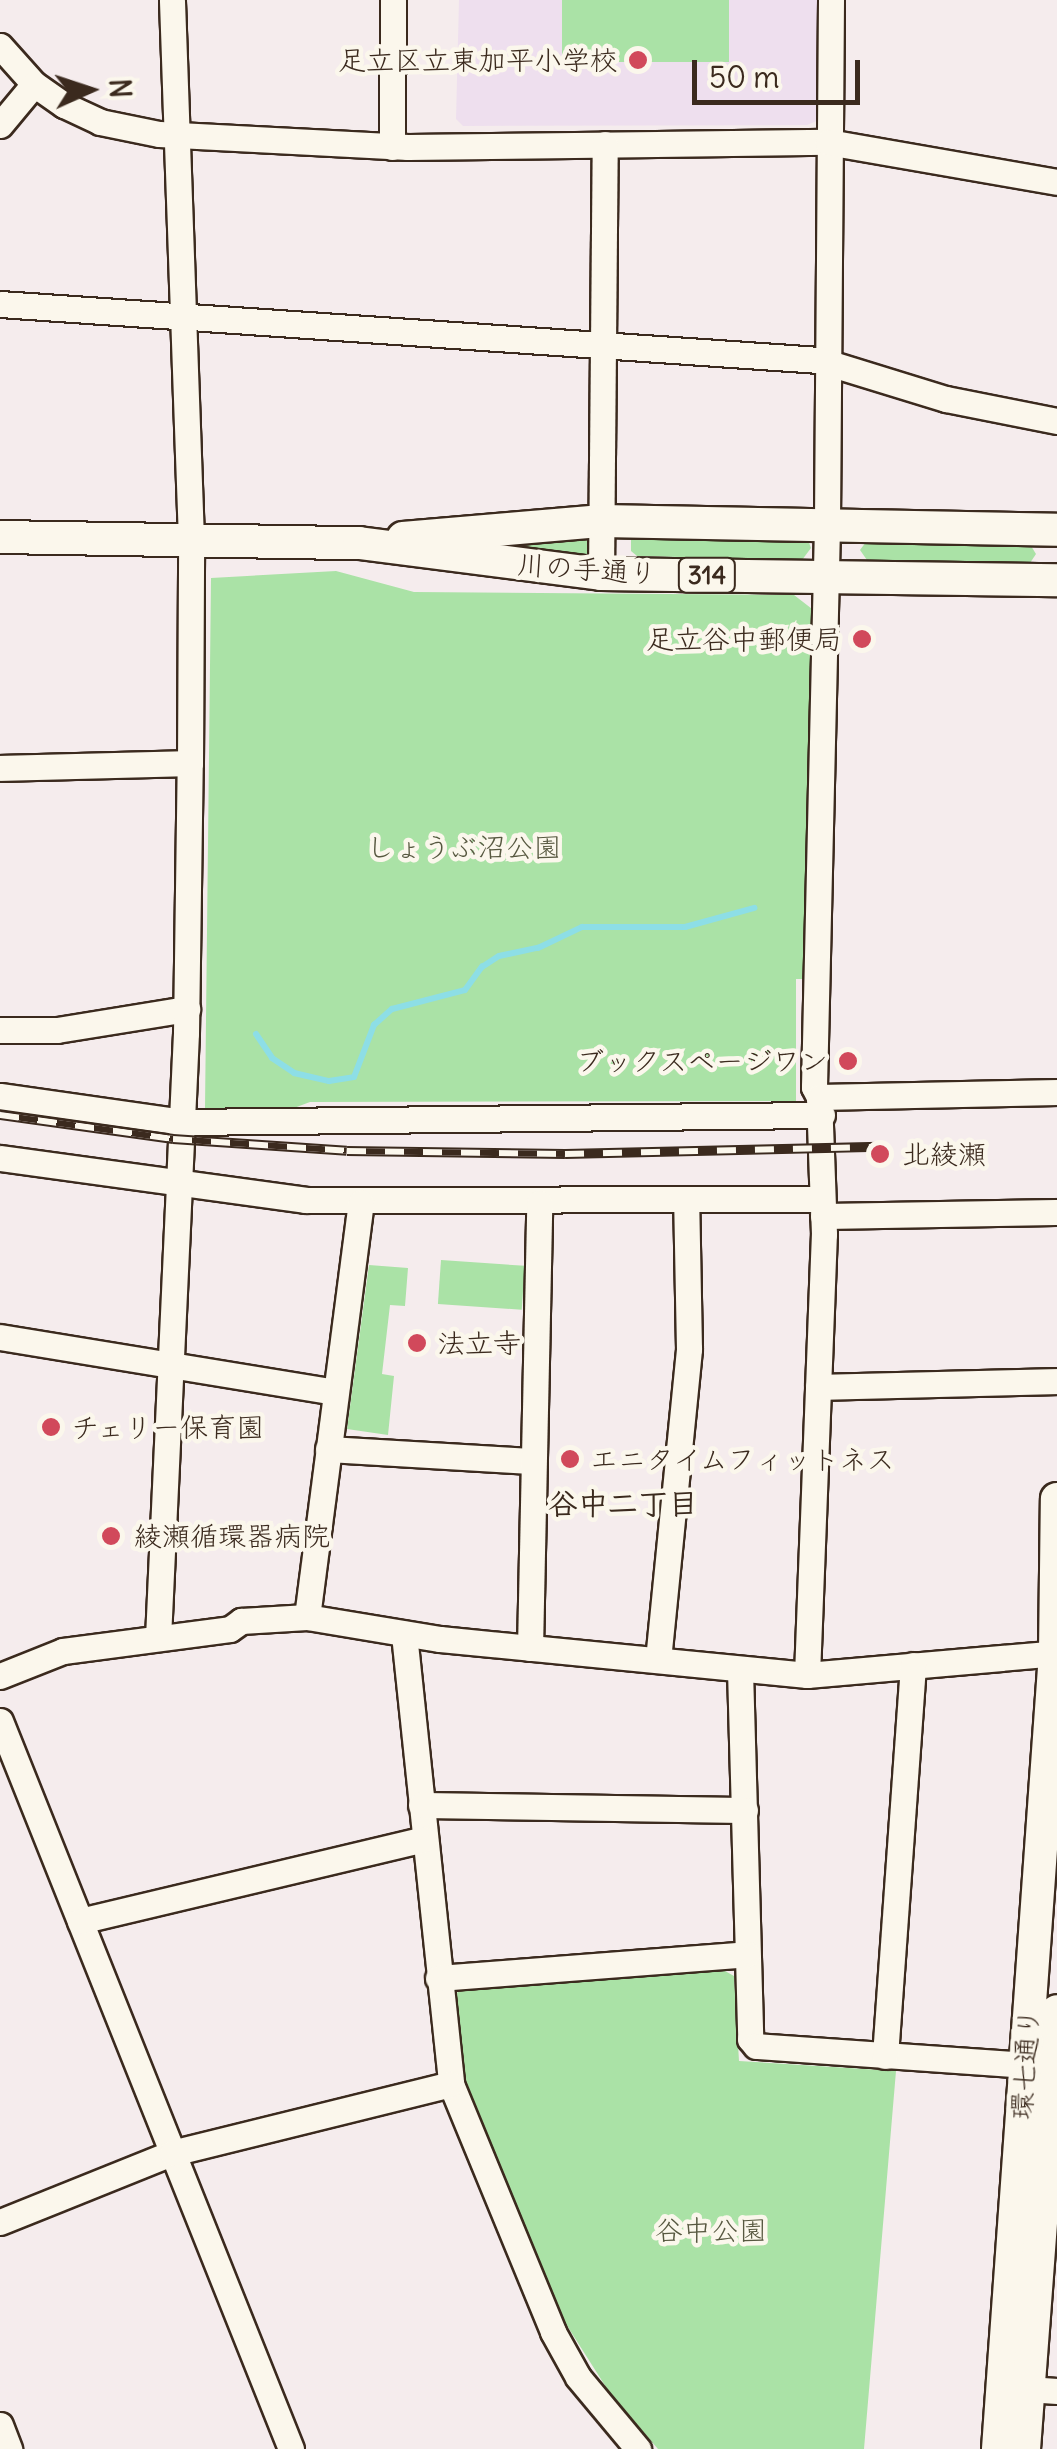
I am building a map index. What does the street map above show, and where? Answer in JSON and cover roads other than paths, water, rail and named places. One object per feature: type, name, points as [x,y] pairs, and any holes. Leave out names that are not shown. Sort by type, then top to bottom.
[{"type":"main road","name":"川の手通り","points":[[0,537],[359,543],[602,521],[1057,530]]},
{"type":"main road","name":"川の手通り","points":[[359,543],[538,569],[601,574],[1057,580]]},
{"type":"main road","name":"環七通り","points":[[998,2449],[1030,2389],[1025,2066],[1056,1653],[1057,1499]]},
{"type":"main road","name":"環七通り","points":[[1024,2449],[1056,2027]]},
{"type":"street","points":[[158,1638],[187,1009],[190,763],[190,540],[172,0]]},
{"type":"street","points":[[392,146],[394,0]]},
{"type":"street","points":[[807,1674],[822,1207],[820,1106],[814,1087],[815,900],[827,526],[831,0]]},
{"type":"street","points":[[0,46],[34,84],[100,122],[159,134],[392,146],[828,142],[1057,182]]},
{"type":"street","points":[[0,125],[34,84]]},
{"type":"street","points":[[601,574],[605,144]]},
{"type":"street","points":[[0,304],[827,362],[946,399],[1057,420]]},
{"type":"street","points":[[0,768],[190,763]]},
{"type":"street","points":[[0,1030],[57,1030],[187,1009]]},
{"type":"street","points":[[0,1096],[182,1122],[820,1106],[1057,1092]]},
{"type":"street","points":[[0,1158],[177,1185],[360,1202],[686,1199],[822,1207],[1057,1212]]},
{"type":"street","points":[[658,1660],[690,1349],[686,1199]]},
{"type":"street","points":[[307,1617],[360,1202]]},
{"type":"street","points":[[530,1648],[539,1203]]},
{"type":"street","points":[[0,1337],[335,1392]]},
{"type":"street","points":[[818,1387],[1057,1380]]},
{"type":"street","points":[[328,1448],[531,1461]]},
{"type":"street","points":[[0,1676],[63,1651],[230,1629],[241,1622],[307,1617],[404,1634],[807,1674],[1056,1653]]},
{"type":"street","points":[[404,1634],[451,2084],[552,2332],[578,2376],[638,2449]]},
{"type":"street","points":[[886,2056],[913,1665]]},
{"type":"street","points":[[740,1670],[750,2039],[756,2046],[1025,2066]]},
{"type":"street","points":[[0,1721],[291,2449]]},
{"type":"street","points":[[420,1805],[745,1810]]},
{"type":"street","points":[[80,1922],[424,1839]]},
{"type":"street","points":[[438,1978],[747,1954]]},
{"type":"street","points":[[0,2222],[172,2153],[451,2084]]},
{"type":"street","points":[[0,2426],[9,2449]]},
{"type":"waterway","points":[[256,1034],[272,1058],[294,1073],[329,1081],[354,1077],[374,1025],[392,1009],[465,990],[482,967],[499,956],[538,948],[582,927],[685,927],[754,908]]},
{"type":"railway","points":[[0,1115],[173,1139],[347,1151],[565,1154],[880,1147]]},
{"type":"place","name":"足立区立東加平小学校","points":[[638,60]]},
{"type":"place","name":"足立谷中郵便局","points":[[862,639]]},
{"type":"place","name":"ブックスページワン","points":[[848,1061]]},
{"type":"place","name":"北綾瀬","points":[[880,1154]]},
{"type":"place","name":"法立寺","points":[[417,1343]]},
{"type":"place","name":"チェリー保育園","points":[[51,1427]]},
{"type":"place","name":"エニタイムフィットネス","points":[[570,1459]]},
{"type":"place","name":"綾瀬循環器病院","points":[[111,1536]]},
{"type":"district","name":"谷中二丁目","points":[[623,1503]]},
{"type":"park label","name":"しょうぶ沼公園","points":[[464,847]]},
{"type":"park label","name":"谷中公園","points":[[711,2230]]}]
